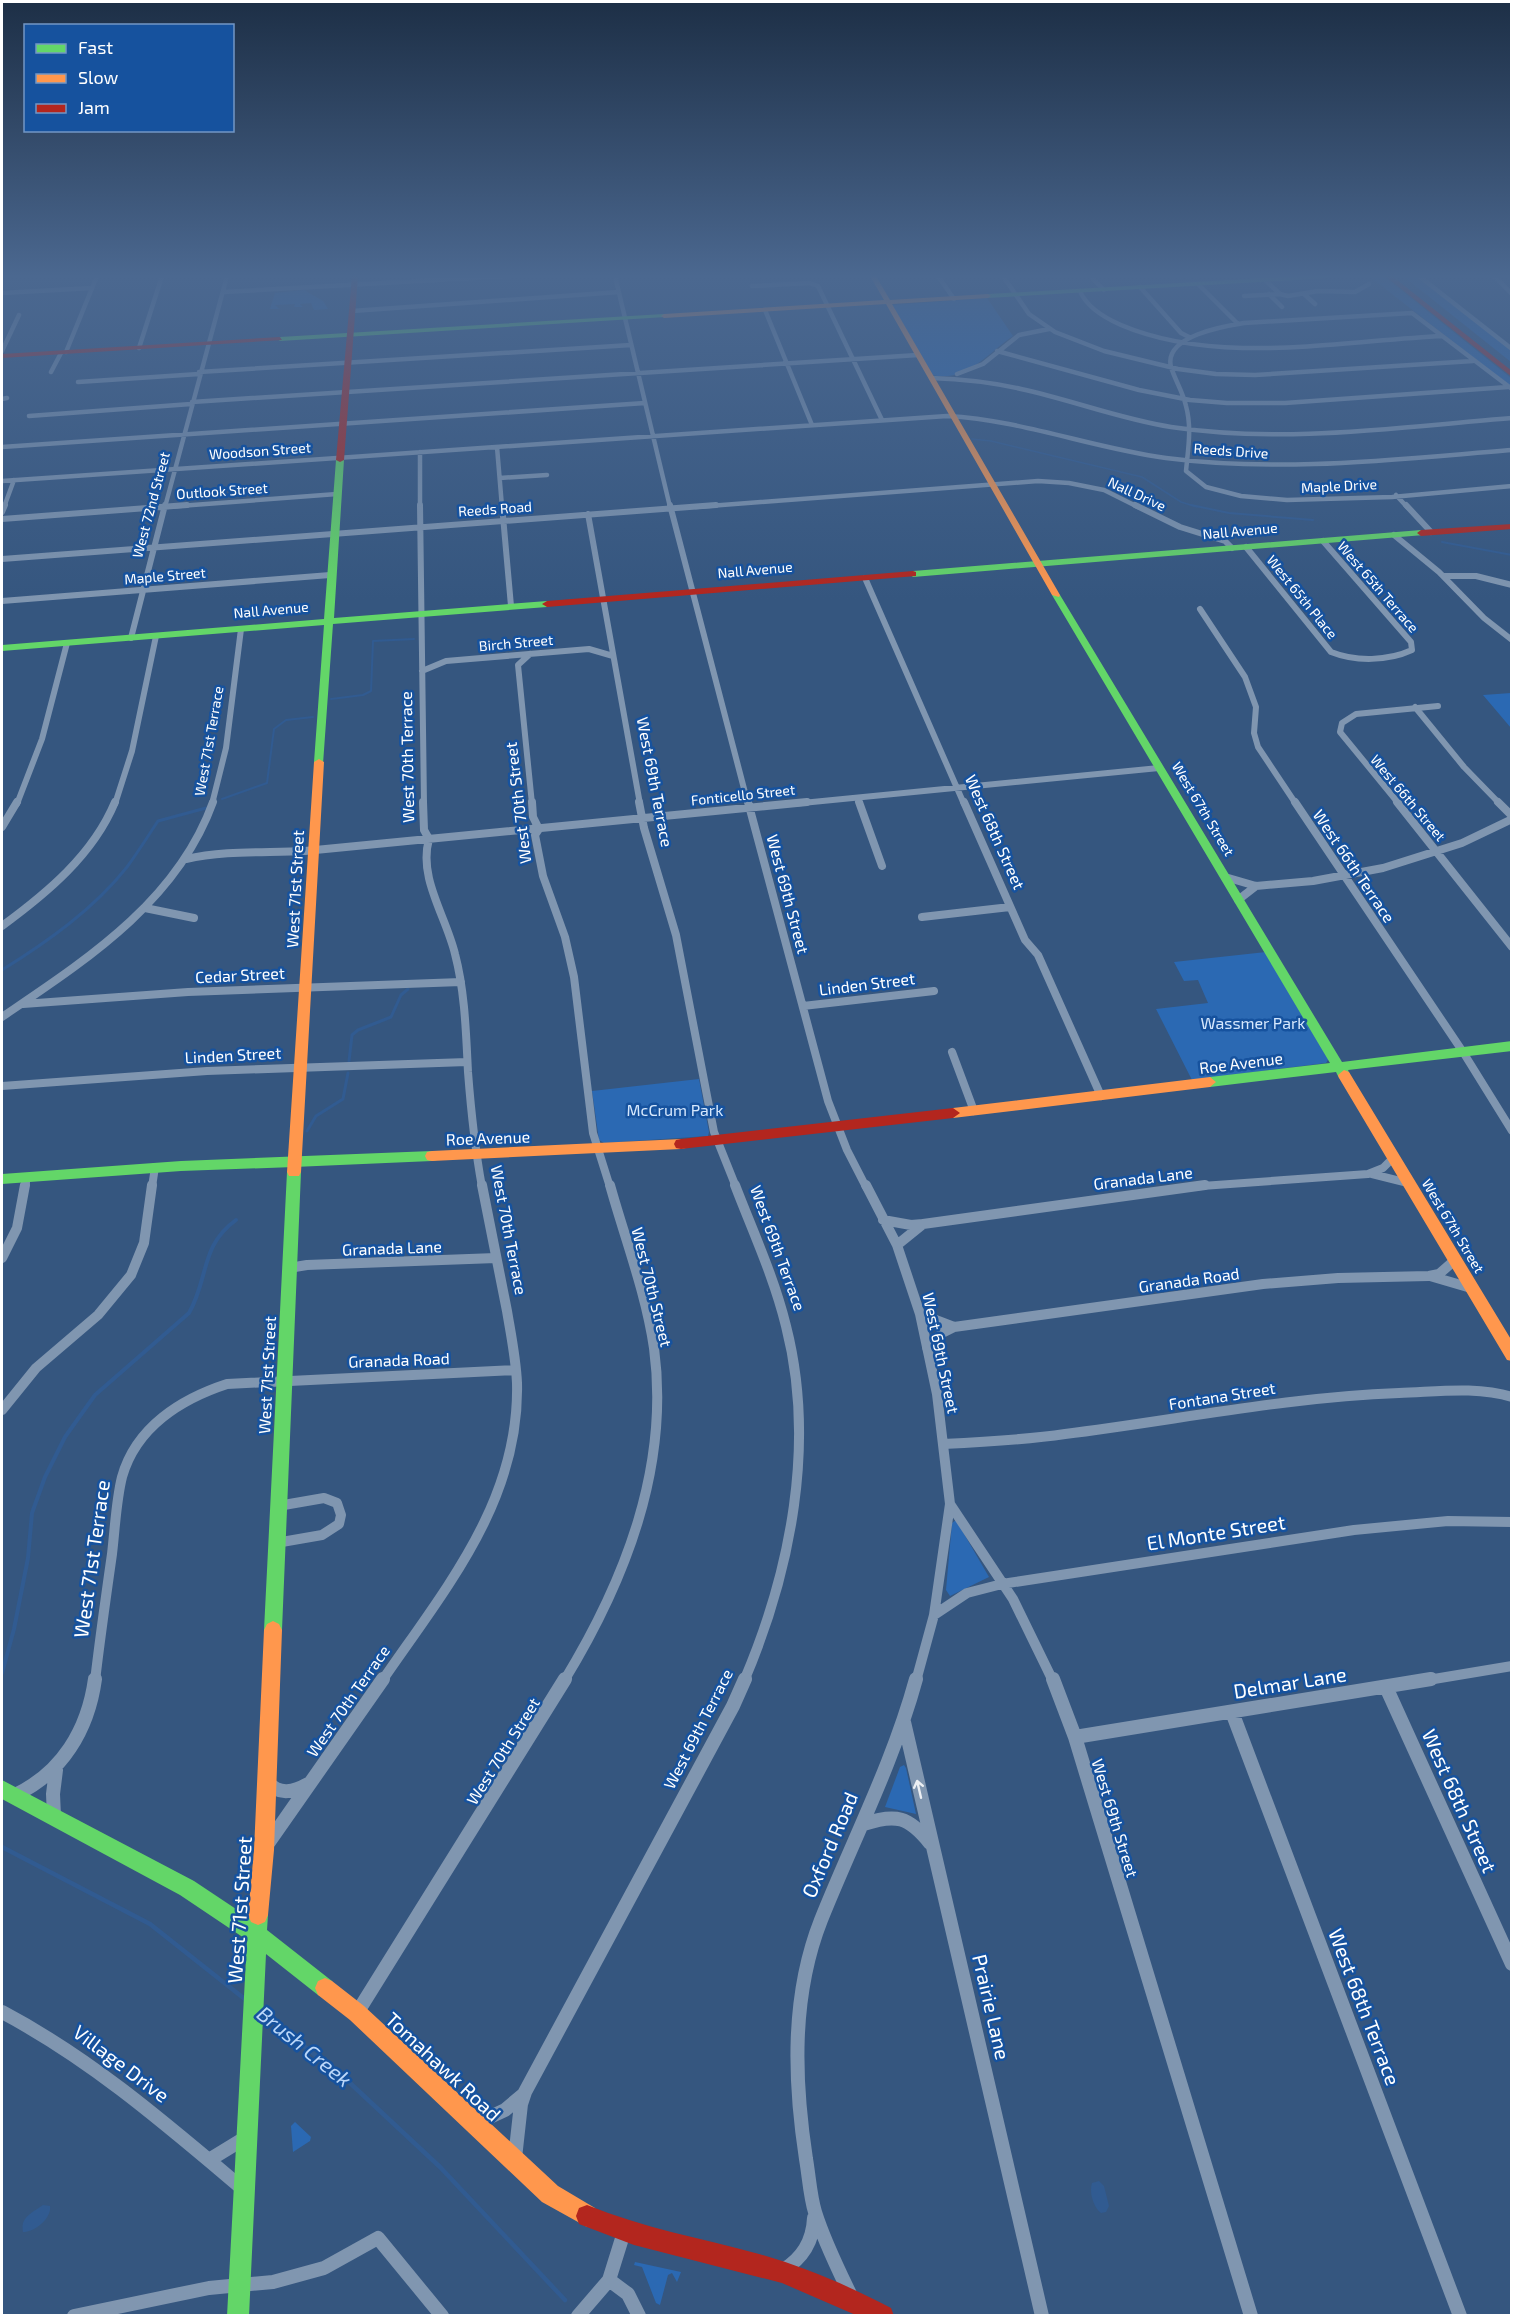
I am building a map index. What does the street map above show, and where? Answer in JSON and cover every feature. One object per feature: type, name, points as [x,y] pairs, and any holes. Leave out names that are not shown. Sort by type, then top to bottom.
[{"type":"main road","name":"West 71st Street","points":[[238,2316],[257,1935],[264,1850],[289,1268],[327,621],[346,384]]},
{"type":"main road","name":"West 67th Street","points":[[934,384],[1036,564],[1512,1355]]},
{"type":"main road","name":"Nall Avenue","points":[[2,648],[1512,526]]},
{"type":"main road","name":"Roe Avenue","points":[[2,1179],[155,1167],[599,1150],[719,1141],[1512,1046]]},
{"type":"main road","name":"Tomahawk Road","points":[[8,1792],[188,1888],[257,1935],[357,2013],[550,2194],[588,2217],[624,2232],[781,2272],[853,2300],[884,2316]]},
{"type":"street","name":"West 72nd Street","points":[[131,638],[196,384]]},
{"type":"street","points":[[29,416],[466,384]]},
{"type":"street","name":"West 69th Street","points":[[641,384],[691,592],[837,1128],[897,1245],[920,1314],[937,1394],[950,1504],[1002,1584],[1035,1641],[1075,1737],[1251,2316]]},
{"type":"street","points":[[796,384],[812,425]]},
{"type":"street","points":[[864,384],[882,420]]},
{"type":"street","points":[[1008,384],[1128,419],[1191,429],[1284,434],[1512,418]]},
{"type":"street","points":[[1118,384],[1183,399],[1265,404],[1508,384]]},
{"type":"street","points":[[1178,384],[1191,429],[1187,460]]},
{"type":"street","points":[[2,447],[645,403]]},
{"type":"street","name":"Woodson Street","points":[[2,481],[952,416]]},
{"type":"street","name":"Reeds Drive","points":[[952,416],[999,421],[1097,446],[1187,460],[1248,465],[1318,465],[1512,450]]},
{"type":"street","points":[[497,447],[510,606]]},
{"type":"street","name":"West 70th Terrace","points":[[264,1850],[454,1579],[481,1534],[503,1481],[512,1444],[518,1394],[516,1370],[469,1099],[461,982],[450,935],[427,865],[425,847],[429,839],[424,831],[420,452]]},
{"type":"street","name":"Maple Drive","points":[[1187,460],[1186,471],[1191,478],[1203,487],[1226,494],[1305,500],[1512,486]]},
{"type":"street","points":[[500,478],[547,475]]},
{"type":"street","points":[[2,512],[14,480]]},
{"type":"street","name":"Nall Drive","points":[[990,484],[1051,481],[1096,488],[1120,496],[1180,527],[1225,541],[1232,548]]},
{"type":"street","name":"Reeds Road","points":[[2,559],[990,484]]},
{"type":"street","name":"Outlook Street","points":[[2,519],[337,494]]},
{"type":"street","points":[[1396,495],[1431,532]]},
{"type":"street","name":"West 69th Terrace","points":[[514,2162],[521,2104],[525,2092],[732,1706],[757,1650],[773,1604],[788,1543],[796,1489],[798,1453],[795,1374],[787,1328],[775,1286],[714,1132],[676,936],[648,845],[588,514]]},
{"type":"street","points":[[1394,535],[1444,576],[1484,618],[1512,640]]},
{"type":"street","name":"West 65th Terrace","points":[[1323,541],[1413,646],[1406,654],[1378,657]]},
{"type":"street","name":"West 65th Place","points":[[1246,547],[1331,652],[1346,658],[1378,657]]},
{"type":"street","name":"Maple Street","points":[[2,602],[330,575]]},
{"type":"street","points":[[1444,576],[1476,576],[1512,585]]},
{"type":"street","name":"West 68th Street","points":[[865,578],[1025,940],[1038,955],[1101,1096]]},
{"type":"street","name":"West 66th Terrace","points":[[1200,609],[1241,670],[1256,703],[1253,731],[1258,747],[1463,1052],[1512,1131]]},
{"type":"street","name":"West 71st Terrace","points":[[2,1017],[94,952],[145,908],[186,859],[196,843],[210,814],[219,784],[241,629]]},
{"type":"street","points":[[2,926],[34,901],[74,864],[111,813],[126,770],[156,636]]},
{"type":"street","points":[[589,649],[603,644],[609,636]]},
{"type":"street","points":[[2,826],[14,810],[28,780],[67,643]]},
{"type":"street","name":"Birch Street","points":[[422,671],[446,661],[589,649],[613,656]]},
{"type":"street","points":[[421,654],[435,660],[446,661]]},
{"type":"street","points":[[504,656],[518,665],[530,654]]},
{"type":"street","name":"West 70th Street","points":[[357,2013],[587,1643],[629,1555],[643,1509],[655,1449],[658,1416],[654,1348],[647,1316],[593,1133],[573,976],[565,937],[539,860],[535,835],[539,828],[533,817],[518,665]]},
{"type":"street","points":[[1414,707],[1438,706]]},
{"type":"street","points":[[1225,877],[1256,886],[1344,876],[1383,868],[1438,852],[1484,834],[1512,817],[1464,767],[1414,707]]},
{"type":"street","name":"West 66th Street","points":[[1414,707],[1352,715],[1342,723],[1340,732],[1512,947]]},
{"type":"street","name":"Fonticello Street","points":[[186,859],[210,853],[256,854],[313,850],[1159,768]]},
{"type":"street","points":[[858,798],[882,866]]},
{"type":"street","points":[[196,843],[210,853]]},
{"type":"street","points":[[1238,900],[1256,886]]},
{"type":"street","points":[[922,917],[1010,907]]},
{"type":"street","points":[[145,908],[194,918]]},
{"type":"street","name":"Cedar Street","points":[[21,1004],[305,987],[461,982]]},
{"type":"street","name":"Linden Street","points":[[803,1006],[934,991]]},
{"type":"street","points":[[952,1052],[974,1111]]},
{"type":"street","name":"Linden Street","points":[[2,1086],[156,1074],[467,1062]]},
{"type":"street","name":"Granada Lane","points":[[1368,1174],[1383,1168],[1393,1158]]},
{"type":"street","points":[[2,1410],[36,1368],[98,1315],[131,1275],[144,1243],[155,1167]]},
{"type":"street","name":"Granada Lane","points":[[883,1220],[911,1225],[923,1224],[1193,1186],[1368,1174],[1408,1183]]},
{"type":"street","points":[[2,1258],[17,1228],[27,1177]]},
{"type":"street","points":[[897,1245],[923,1224]]},
{"type":"street","name":"Granada Lane","points":[[289,1268],[496,1258]]},
{"type":"street","name":"Granada Road","points":[[927,1348],[942,1333],[954,1327],[1263,1284],[1338,1278],[1429,1276],[1439,1274],[1455,1260]]},
{"type":"street","name":"Granada Road","points":[[1429,1276],[1471,1288]]},
{"type":"street","name":"Granada Road","points":[[920,1314],[954,1327]]},
{"type":"street","name":"Granada Road","points":[[284,1380],[516,1370]]},
{"type":"street","name":"West 71st Terrace","points":[[8,1792],[26,1791],[56,1770],[72,1746],[93,1692],[118,1500],[130,1456],[141,1438],[158,1419],[196,1393],[226,1384],[284,1380]]},
{"type":"street","name":"Fontana Street","points":[[943,1444],[1046,1435],[1284,1401],[1358,1394],[1462,1392],[1510,1394]]},
{"type":"street","points":[[276,1543],[327,1533],[337,1525],[340,1516],[337,1503],[329,1498],[278,1506]]},
{"type":"street","name":"Oxford Road","points":[[781,2272],[792,2266],[807,2250],[814,2228],[814,2210],[799,2110],[797,2046],[801,2002],[812,1948],[820,1921],[864,1824],[904,1721],[934,1615],[950,1504]]},
{"type":"street","name":"El Monte Street","points":[[934,1615],[967,1593],[1002,1584],[1354,1530],[1448,1521],[1512,1522]]},
{"type":"street","name":"Delmar Lane","points":[[1075,1737],[1512,1666]]},
{"type":"street","name":"West 68th Street","points":[[1386,1687],[1512,1964]]},
{"type":"street","name":"West 68th Terrace","points":[[1232,1712],[1460,2316]]},
{"type":"street","name":"Prairie Lane","points":[[904,1721],[1039,2311]]},
{"type":"street","name":"West 71st Terrace","points":[[54,1816],[56,1770]]},
{"type":"street","name":"West 70th Terrace","points":[[266,1777],[272,1788],[279,1791],[293,1791],[310,1783]]},
{"type":"street","points":[[864,1824],[880,1818],[902,1817],[919,1828],[932,1846]]},
{"type":"street","name":"Village Drive","points":[[2,2012],[40,2031],[84,2059],[130,2093],[244,2189]]},
{"type":"street","name":"West 69th Terrace","points":[[475,2123],[505,2110],[525,2092]]},
{"type":"street","points":[[209,2160],[246,2138]]},
{"type":"street","name":"Oxford Road","points":[[814,2210],[823,2236],[853,2300]]},
{"type":"street","points":[[578,2316],[609,2280],[624,2232]]},
{"type":"street","points":[[74,2316],[209,2288],[273,2282],[324,2268],[378,2238],[442,2316]]},
{"type":"street","points":[[609,2280],[622,2286],[628,2293],[639,2316]]},
{"type":"green space","points":[[1512,693],[1511,728],[1483,695]]},
{"type":"green space","name":"Wassmer Park","points":[[1266,952],[1329,1058],[1326,1063],[1192,1080],[1156,1009],[1208,1003],[1198,980],[1184,981],[1174,962]]},
{"type":"green space","name":"McCrum Park","points":[[699,1079],[708,1136],[604,1143],[599,1140],[592,1091]]},
{"type":"green space","points":[[956,1520],[989,1577],[950,1596],[946,1590],[952,1523]]},
{"type":"green space","points":[[904,1765],[916,1814],[885,1807],[900,1767]]},
{"type":"green space","points":[[295,2122],[311,2137],[310,2141],[293,2152],[291,2126]]},
{"type":"green space","points":[[635,2262],[681,2272],[677,2282],[672,2273],[668,2275],[660,2305],[656,2303],[642,2267],[634,2265]]},
{"type":"shaded area","points":[[1099,2181],[1104,2186],[1109,2206],[1106,2212],[1101,2213],[1092,2199],[1091,2191],[1092,2183]]},
{"type":"shaded area","points":[[43,2205],[50,2206],[46,2220],[33,2230],[23,2232],[25,2219]]},
{"type":"waterway","points":[[972,439],[991,441],[1142,477],[1181,502],[1197,507]]},
{"type":"waterway","points":[[1191,505],[1229,513],[1313,520]]},
{"type":"waterway","points":[[1442,542],[1512,555]]},
{"type":"waterway","points":[[331,699],[363,695],[371,691],[373,641],[414,639]]},
{"type":"waterway","points":[[222,799],[267,783],[274,729],[286,720],[313,717]]},
{"type":"waterway","points":[[2,970],[53,936],[100,897],[127,867],[158,821],[206,808]]},
{"type":"waterway","points":[[349,1061],[352,1035],[358,1030],[391,1017],[401,995],[408,989]]},
{"type":"waterway","points":[[307,1131],[316,1116],[343,1099],[348,1073]]},
{"type":"waterway","points":[[2,1673],[14,1629],[28,1558],[32,1513],[45,1477],[65,1437],[95,1395],[189,1313],[216,1241],[236,1220]]},
{"type":"waterway","name":"Brush Creek","points":[[2,1847],[150,1924],[246,2000]]},
{"type":"waterway","name":"Brush Creek","points":[[260,2011],[350,2083],[440,2167],[565,2300]]},
{"type":"traffic: fast","points":[[319,762],[340,460]]},
{"type":"traffic: fast","points":[[913,574],[1421,533]]},
{"type":"traffic: fast","points":[[1056,595],[1344,1075]]},
{"type":"traffic: fast","points":[[2,648],[547,604]]},
{"type":"traffic: fast","points":[[1210,1082],[1512,1046]]},
{"type":"traffic: fast","points":[[2,1179],[181,1166],[432,1156]]},
{"type":"traffic: fast","points":[[273,1630],[294,1172]]},
{"type":"traffic: fast","points":[[2,1789],[187,1888],[257,1935],[325,1988]]},
{"type":"traffic: fast","points":[[238,2316],[258,1915]]},
{"type":"traffic: slow","points":[[935,384],[1056,595]]},
{"type":"traffic: slow","points":[[294,1172],[319,762]]},
{"type":"traffic: slow","points":[[1344,1075],[1512,1355]]},
{"type":"traffic: slow","points":[[953,1113],[1210,1082]]},
{"type":"traffic: slow","points":[[432,1156],[681,1144]]},
{"type":"traffic: slow","points":[[258,1915],[264,1850],[273,1630]]},
{"type":"traffic: slow","points":[[325,1988],[357,2013],[550,2194],[587,2216]]},
{"type":"traffic: jam","points":[[340,460],[346,384]]},
{"type":"traffic: jam","points":[[1421,533],[1512,526]]},
{"type":"traffic: jam","points":[[547,604],[913,574]]},
{"type":"traffic: jam","points":[[681,1144],[953,1113]]},
{"type":"traffic: jam","points":[[587,2216],[658,2241],[782,2272],[833,2292],[883,2316]]}]
